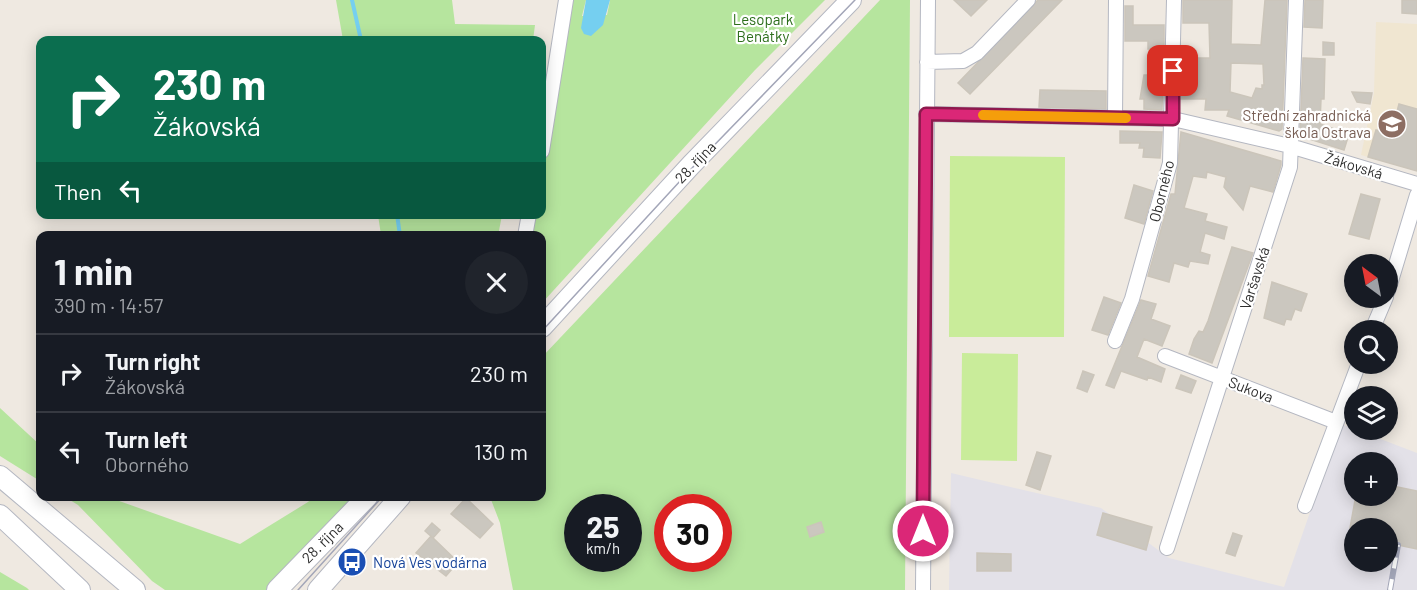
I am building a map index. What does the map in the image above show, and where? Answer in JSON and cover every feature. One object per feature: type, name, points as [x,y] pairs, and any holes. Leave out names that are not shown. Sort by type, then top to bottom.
[{"type":"main road","name":"28. října","points":[[546,323],[699,157],[851,0]]},
{"type":"main road","points":[[0,476],[135,590]]},
{"type":"main road","name":"28. října","points":[[277,590],[363,501]]},
{"type":"main road","name":"28. října","points":[[318,590],[397,501]]},
{"type":"main road","points":[[0,515],[80,590]]},
{"type":"street","points":[[546,126],[566,0]]},
{"type":"street","points":[[923,590],[927,0]]},
{"type":"street","points":[[927,63],[963,61],[977,53],[1028,0]]},
{"type":"street","points":[[1115,118],[1116,0]]},
{"type":"street","name":"Oborného","points":[[1115,341],[1132,299],[1170,163],[1173,119],[1174,0]]},
{"type":"street","name":"Varšavská","points":[[1167,548],[1290,167],[1296,0]]},
{"type":"street","name":"Žákovská","points":[[926,114],[1173,119],[1290,146],[1417,184]]},
{"type":"street","points":[[1398,258],[1417,195]]},
{"type":"street","name":"Sukova","points":[[1165,356],[1336,422]]},
{"type":"street","points":[[1305,506],[1355,374]]},
{"type":"shaded area","name":"Střední zahradnická škola Ostrava","points":[[1376,22],[1417,24],[1417,171],[1361,155],[1374,93]]},
{"type":"shaded area","points":[[1344,425],[1344,440],[1383,440],[1417,453],[1417,590],[949,590],[951,473],[1101,508],[1169,558],[1284,587],[1339,429]]},
{"type":"green space","points":[[336,0],[452,0],[455,24],[535,25],[534,36],[342,36]]},
{"type":"green space","name":"Lesopark Benátky","points":[[566,0],[586,0],[582,16],[607,15],[610,0],[825,0],[755,70],[546,299],[546,231],[525,231],[528,219],[546,219],[546,136]]},
{"type":"green space","points":[[880,0],[910,0],[905,590],[513,590],[500,523],[492,501],[546,501],[546,353]]},
{"type":"green space","points":[[950,156],[1065,157],[1064,337],[949,337]]},
{"type":"green space","points":[[379,219],[501,219],[499,231],[380,231]]},
{"type":"green space","points":[[962,353],[1018,354],[1017,461],[961,460]]},
{"type":"green space","points":[[0,408],[36,441],[36,478],[0,456]]},
{"type":"green space","points":[[72,501],[119,501],[240,544],[309,501],[355,501],[266,590],[165,590],[152,581]]},
{"type":"green space","points":[[0,572],[27,588],[29,590],[0,590]]},
{"type":"water","points":[[586,0],[610,0],[603,25],[591,36],[584,34],[581,28]]},
{"type":"building","points":[[954,0],[987,0],[971,16]]},
{"type":"building","points":[[1038,0],[1062,0],[970,94],[958,83]]},
{"type":"building","points":[[1183,0],[1232,0],[1231,44],[1261,45],[1265,0],[1287,0],[1282,129],[1279,131],[1227,116],[1229,110],[1205,110],[1206,99],[1181,99],[1184,58],[1210,58],[1209,23],[1183,23]],"holes":[[[1231,63],[1263,64],[1264,85],[1262,89],[1256,88],[1252,98],[1230,92]]]},
{"type":"building","points":[[1305,0],[1323,0],[1322,28],[1304,27]]},
{"type":"building","points":[[1402,0],[1417,0],[1417,14],[1402,13]]},
{"type":"building","points":[[1125,6],[1133,6],[1133,25],[1164,25],[1164,49],[1148,49],[1148,41],[1125,41]]},
{"type":"building","points":[[1323,42],[1334,43],[1334,55],[1323,55]]},
{"type":"building","points":[[1303,58],[1325,59],[1324,99],[1321,99],[1320,124],[1349,134],[1344,150],[1300,136]]},
{"type":"building","points":[[1144,75],[1163,75],[1162,110],[1144,109],[1144,99],[1140,99]]},
{"type":"building","points":[[1040,90],[1106,91],[1106,109],[1039,107]]},
{"type":"building","points":[[1352,92],[1372,93],[1370,104],[1357,102]]},
{"type":"building","points":[[1399,104],[1417,109],[1417,171],[1368,157],[1376,130],[1391,134]]},
{"type":"building","points":[[1120,131],[1162,132],[1160,158],[1143,157],[1144,148],[1139,148],[1140,143],[1120,143]]},
{"type":"building","points":[[1181,132],[1281,161],[1281,165],[1273,192],[1250,186],[1243,210],[1224,187],[1226,177],[1207,172],[1206,178],[1193,176],[1184,208],[1207,214],[1205,221],[1227,227],[1224,239],[1205,233],[1200,252],[1210,255],[1208,264],[1190,261],[1188,267],[1174,263],[1169,282],[1148,276],[1171,194],[1175,194]]},
{"type":"building","points":[[1134,185],[1153,191],[1144,224],[1125,218]]},
{"type":"building","points":[[1361,194],[1380,199],[1369,239],[1349,234]]},
{"type":"building","points":[[1232,247],[1253,253],[1212,363],[1189,354],[1194,339],[1199,331],[1203,332],[1208,321]]},
{"type":"building","points":[[1272,282],[1307,294],[1301,311],[1295,309],[1291,320],[1286,319],[1284,325],[1264,318]]},
{"type":"building","points":[[1104,297],[1121,303],[1108,335],[1092,330]]},
{"type":"building","points":[[1141,300],[1156,304],[1151,319],[1170,326],[1162,346],[1144,339],[1137,357],[1165,369],[1161,382],[1121,371],[1114,388],[1106,385]]},
{"type":"building","points":[[1083,371],[1094,375],[1087,392],[1077,388]]},
{"type":"building","points":[[1181,375],[1196,381],[1191,393],[1176,388]]},
{"type":"building","points":[[1037,452],[1051,456],[1040,490],[1026,485]]},
{"type":"building","points":[[1398,487],[1417,491],[1417,549],[1398,545],[1398,518],[1352,518],[1354,506],[1398,506]]},
{"type":"building","points":[[463,501],[469,501],[493,524],[480,538],[451,514]]},
{"type":"building","points":[[1103,513],[1152,527],[1146,550],[1097,535]]},
{"type":"building","points":[[821,522],[824,532],[810,537],[807,527]]},
{"type":"building","points":[[432,523],[440,530],[433,538],[425,531]]},
{"type":"building","points":[[1233,533],[1242,536],[1235,556],[1226,553]]},
{"type":"building","points":[[431,536],[458,562],[446,576],[416,553]]},
{"type":"building","points":[[977,553],[1011,554],[1011,571],[977,571]]},
{"type":"waterway","points":[[352,0],[360,36]]},
{"type":"waterway","points":[[398,219],[399,231]]},
{"type":"tram line","points":[[546,327],[693,167],[855,0]]},
{"type":"tram line","points":[[298,590],[378,501]]},
{"type":"railway","points":[[1390,590],[1393,572]]},
{"type":"slow traffic","points":[[983,115],[1126,118]]},
{"type":"place","name":"Střední zahradnická škola Ostrava","points":[[1392,124]]},
{"type":"place","name":"Nová Ves vodárna","points":[[352,562]]},
{"type":"route","points":[[923,531],[926,114],[1173,119],[1173,71]]}]
